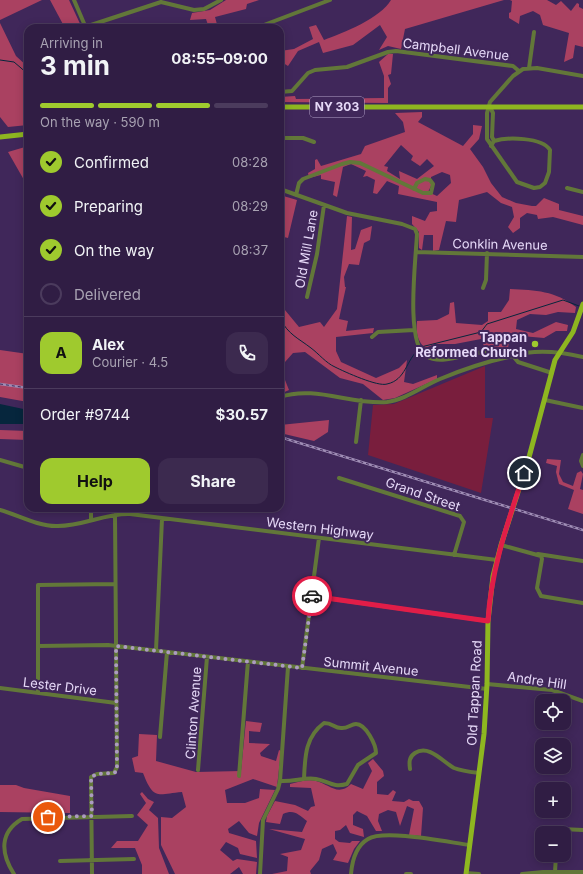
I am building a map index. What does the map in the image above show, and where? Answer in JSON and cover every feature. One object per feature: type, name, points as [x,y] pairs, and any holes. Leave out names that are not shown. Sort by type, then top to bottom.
[{"type":"main road","name":"NY 303","points":[[284,107],[583,107]]},
{"type":"main road","points":[[0,137],[24,134]]},
{"type":"main road","points":[[558,353],[574,332],[582,306]]},
{"type":"main road","name":"Old Tappan Road","points":[[466,874],[484,734],[490,591],[501,545],[558,353]]},
{"type":"street","points":[[74,0],[85,24]]},
{"type":"street","points":[[95,24],[161,2],[194,10],[209,7],[221,0]]},
{"type":"street","points":[[266,24],[322,1],[330,0]]},
{"type":"street","points":[[529,68],[534,32]]},
{"type":"street","name":"Campbell Avenue","points":[[284,92],[292,91],[308,73],[315,70],[347,67],[388,52],[396,51],[513,66],[519,71]]},
{"type":"street","name":"Campbell Avenue","points":[[490,107],[490,102],[519,71],[529,68],[583,76]]},
{"type":"street","points":[[491,146],[494,141],[502,139],[522,139],[548,146],[550,150],[549,172],[545,183],[540,187],[534,188],[517,182],[503,160],[491,146],[486,139],[487,112],[490,107],[493,112],[492,137],[494,141]]},
{"type":"street","points":[[284,138],[303,138],[314,142]]},
{"type":"street","points":[[296,195],[299,183],[303,179],[350,162],[360,163],[423,194],[431,193],[433,184],[428,179],[421,180],[414,189]]},
{"type":"street","points":[[567,188],[583,192]]},
{"type":"street","points":[[284,190],[324,205],[360,216],[410,225],[415,229],[417,234],[414,330],[415,340],[422,353],[433,359],[451,358],[485,352],[508,352],[518,362],[552,373]]},
{"type":"street","name":"Old Mill Lane","points":[[307,297],[317,254],[324,205]]},
{"type":"street","name":"Conklin Avenue","points":[[416,252],[583,257]]},
{"type":"street","points":[[483,288],[486,280],[487,253]]},
{"type":"street","points":[[372,337],[378,332],[414,330]]},
{"type":"street","points":[[485,352],[497,359]]},
{"type":"street","points":[[284,396],[295,394],[310,394],[377,402],[395,400],[462,370],[520,353],[558,353],[583,357]]},
{"type":"street","points":[[356,442],[361,400]]},
{"type":"street","points":[[545,400],[583,408]]},
{"type":"street","points":[[583,455],[581,461],[583,466]]},
{"type":"street","points":[[0,460],[24,467]]},
{"type":"street","name":"Grand Street","points":[[339,478],[460,516],[464,522],[454,555]]},
{"type":"street","name":"Western Highway","points":[[0,510],[36,522],[57,526],[115,515],[130,514],[497,560]]},
{"type":"street","points":[[91,512],[91,520]]},
{"type":"street","points":[[92,874],[91,777],[97,774],[114,773],[117,771],[115,515]]},
{"type":"street","points":[[156,650],[162,519]]},
{"type":"street","points":[[302,668],[319,538]]},
{"type":"street","points":[[501,545],[538,554],[583,561]]},
{"type":"street","points":[[538,554],[542,559],[537,588],[539,594],[545,598],[583,603]]},
{"type":"street","points":[[38,693],[38,585],[116,584]]},
{"type":"street","points":[[311,596],[488,621]]},
{"type":"street","name":"Summit Avenue","points":[[38,646],[108,645],[288,667],[487,686]]},
{"type":"street","points":[[160,737],[167,652]]},
{"type":"street","name":"Clinton Avenue","points":[[198,770],[207,657]]},
{"type":"street","points":[[239,776],[248,661]]},
{"type":"street","points":[[260,874],[263,820],[278,790],[280,781],[288,667]]},
{"type":"street","name":"Andre Hill","points":[[487,686],[552,690],[583,701]]},
{"type":"street","name":"Lester Drive","points":[[0,688],[116,703]]},
{"type":"street","points":[[280,781],[296,781],[304,778],[316,779],[332,786],[347,784],[358,765],[376,753],[376,746],[361,725],[355,723],[339,728],[331,723],[324,723],[312,734],[309,742],[304,778]]},
{"type":"street","points":[[410,769],[409,762],[412,755],[418,751],[425,750],[432,752],[454,768],[479,773]]},
{"type":"street","points":[[14,874],[5,863],[1,853],[1,842],[6,831],[14,823],[22,819],[34,817],[132,816]]},
{"type":"street","points":[[571,829],[583,830]]},
{"type":"street","points":[[351,874],[356,854],[361,844],[368,838],[378,835],[392,835],[469,845]]},
{"type":"street","points":[[60,860],[134,859]]},
{"type":"street","points":[[555,872],[556,862]]},
{"type":"street","points":[[522,874],[583,872]]},
{"type":"street","points":[[406,874],[411,874]]},
{"type":"street","points":[[466,874],[479,874]]},
{"type":"shaded area","points":[[0,0],[42,0],[0,20]]},
{"type":"shaded area","points":[[50,0],[69,0],[80,24],[63,24]]},
{"type":"shaded area","points":[[226,0],[259,0],[247,4],[246,9],[215,17],[217,24],[208,24],[206,19],[190,20],[192,13],[210,10]]},
{"type":"shaded area","points":[[391,0],[504,0],[405,29],[401,49],[388,46],[379,50],[387,37],[380,25],[353,45],[323,53],[319,42],[298,51],[288,66],[284,64],[284,50],[294,49],[313,39],[309,27],[316,25],[324,40],[361,24],[386,7]]},
{"type":"shaded area","points":[[510,0],[547,0],[556,5],[561,1],[571,11],[577,3],[579,4],[579,7],[583,9],[583,47],[575,45],[573,58],[564,62],[569,33],[543,25],[540,15],[533,11],[520,16],[519,24],[509,18],[512,1]]},
{"type":"shaded area","points":[[0,23],[16,56],[24,63],[24,125],[8,127],[0,117]]},
{"type":"shaded area","points":[[388,54],[393,54],[391,74],[388,75],[391,84],[388,88],[388,103],[284,102],[284,97],[295,96],[296,99],[384,98],[384,76],[379,62]]},
{"type":"shaded area","points":[[422,112],[422,117],[418,122],[463,146],[473,134],[473,125],[482,126],[479,139],[470,149],[483,167],[491,183],[502,197],[516,203],[532,206],[536,206],[544,198],[559,204],[559,210],[583,216],[583,225],[553,217],[538,219],[537,215],[527,213],[520,218],[520,228],[513,233],[508,227],[514,217],[512,207],[501,203],[487,192],[459,200],[456,222],[446,221],[439,250],[433,251],[433,235],[424,235],[422,250],[419,248],[419,232],[412,224],[412,216],[425,221],[430,212],[437,211],[437,202],[398,194],[399,186],[387,181],[377,194],[373,193],[375,180],[367,176],[363,177],[366,171],[351,164],[343,167],[337,197],[333,195],[335,182],[321,179],[321,175],[309,178],[308,173],[315,169],[315,160],[317,159],[321,166],[361,154],[365,146],[405,132],[403,122],[395,113]],"holes":[[[401,145],[413,156],[411,160],[420,166],[427,159],[434,166],[417,179],[399,171],[400,179],[387,171],[388,167],[384,166]],[[442,172],[450,175],[451,183],[437,196],[428,192],[431,186],[431,177]]]},
{"type":"shaded area","points":[[24,147],[24,180],[8,152]]},
{"type":"shaded area","points":[[284,196],[297,200],[288,238],[284,237]]},
{"type":"shaded area","points":[[347,216],[352,217],[351,250],[355,249],[361,230],[372,226],[370,240],[364,243],[359,265],[349,264],[344,277],[346,287],[339,319],[348,321],[346,331],[374,328],[373,333],[336,337],[336,351],[341,362],[376,378],[399,368],[407,360],[404,382],[413,384],[437,375],[437,379],[395,398],[383,400],[363,384],[340,378],[305,352],[293,353],[285,362],[285,380],[289,390],[284,392],[284,309],[299,327],[320,322],[324,327],[337,309]]},
{"type":"shaded area","points":[[510,289],[545,292],[576,307],[575,313],[558,312],[546,315],[530,314],[517,320],[516,329],[533,333],[556,322],[568,325],[567,331],[556,331],[544,338],[510,335],[508,348],[484,346],[481,339],[455,344],[435,344],[425,348],[420,342],[417,333],[417,321],[437,320],[449,314],[450,303],[454,302],[456,323],[482,325],[488,321],[488,312],[501,312],[509,300]]},
{"type":"shaded area","points":[[0,350],[24,353],[24,401],[0,397]]},
{"type":"shaded area","points":[[485,366],[485,418],[493,418],[481,493],[368,455],[373,405],[394,404]]},
{"type":"shaded area","points":[[329,420],[328,432],[314,441],[284,434],[284,425]]},
{"type":"shaded area","points":[[0,430],[24,431],[24,440],[0,439]]},
{"type":"shaded area","points":[[547,459],[561,460],[559,474],[563,482],[573,486],[577,473],[581,471],[583,474],[580,489],[583,490],[583,514],[568,509],[574,490],[559,484],[556,472],[557,466],[546,463]]},
{"type":"shaded area","points":[[246,721],[262,723],[260,732],[249,731],[249,743],[270,744],[260,753],[261,756],[276,761],[279,750],[281,751],[277,787],[253,779],[225,790],[227,803],[245,803],[259,798],[260,789],[275,790],[259,823],[257,836],[249,833],[239,821],[228,829],[229,833],[256,841],[257,858],[240,854],[238,848],[226,842],[220,850],[233,861],[237,859],[257,862],[256,874],[243,874],[239,867],[230,874],[175,874],[161,845],[161,817],[172,818],[186,807],[182,792],[157,794],[150,788],[143,773],[135,772],[132,758],[138,756],[139,734],[157,735],[156,761],[196,772],[241,771]]},
{"type":"shaded area","points":[[373,759],[383,771],[384,776],[377,782],[377,794],[388,795],[393,790],[396,792],[392,801],[404,802],[409,799],[419,801],[423,808],[421,836],[409,835],[414,809],[407,806],[400,826],[396,812],[388,810],[379,814],[378,821],[382,831],[376,831],[367,816],[357,811],[353,815],[353,825],[363,829],[364,837],[350,833],[346,825],[340,830],[335,831],[335,839],[339,842],[350,843],[352,841],[360,841],[354,849],[348,863],[333,860],[337,853],[333,844],[322,849],[319,860],[310,871],[311,874],[272,874],[287,871],[288,857],[280,854],[301,850],[305,839],[269,829],[302,832],[307,821],[296,813],[290,812],[283,814],[280,824],[266,822],[267,816],[275,801],[295,805],[308,811],[311,807],[315,806],[311,788],[290,787],[290,784],[313,780],[338,790],[346,788],[351,784],[363,789],[372,771],[368,763]]},
{"type":"shaded area","points":[[0,785],[16,785],[24,788],[70,796],[70,813],[0,812]]},
{"type":"shaded area","points":[[142,792],[148,799],[154,802],[149,810],[158,818],[159,848],[169,874],[142,874],[142,865],[135,848],[111,848],[117,841],[138,841],[148,825],[137,815],[146,803],[140,794]]},
{"type":"water","points":[[0,404],[24,409],[24,424],[0,424]]},
{"type":"waterway","points":[[0,60],[14,62],[24,71]]},
{"type":"waterway","points":[[421,347],[481,332],[487,324],[563,300],[579,306]]},
{"type":"waterway","points":[[284,325],[290,333],[332,365],[353,375],[376,383],[387,384],[393,382],[402,374],[419,349]]},
{"type":"railway","points":[[0,384],[24,387]]},
{"type":"railway","points":[[284,438],[583,530]]},
{"type":"way so far","points":[[48,817],[92,816],[91,777],[93,774],[111,774],[117,771],[116,646],[302,668],[312,596]]},
{"type":"place","name":"Tappan Reformed Church","points":[[535,344]]},
{"type":"route","points":[[312,596],[488,621],[490,591],[493,576],[512,508],[524,473]]}]
